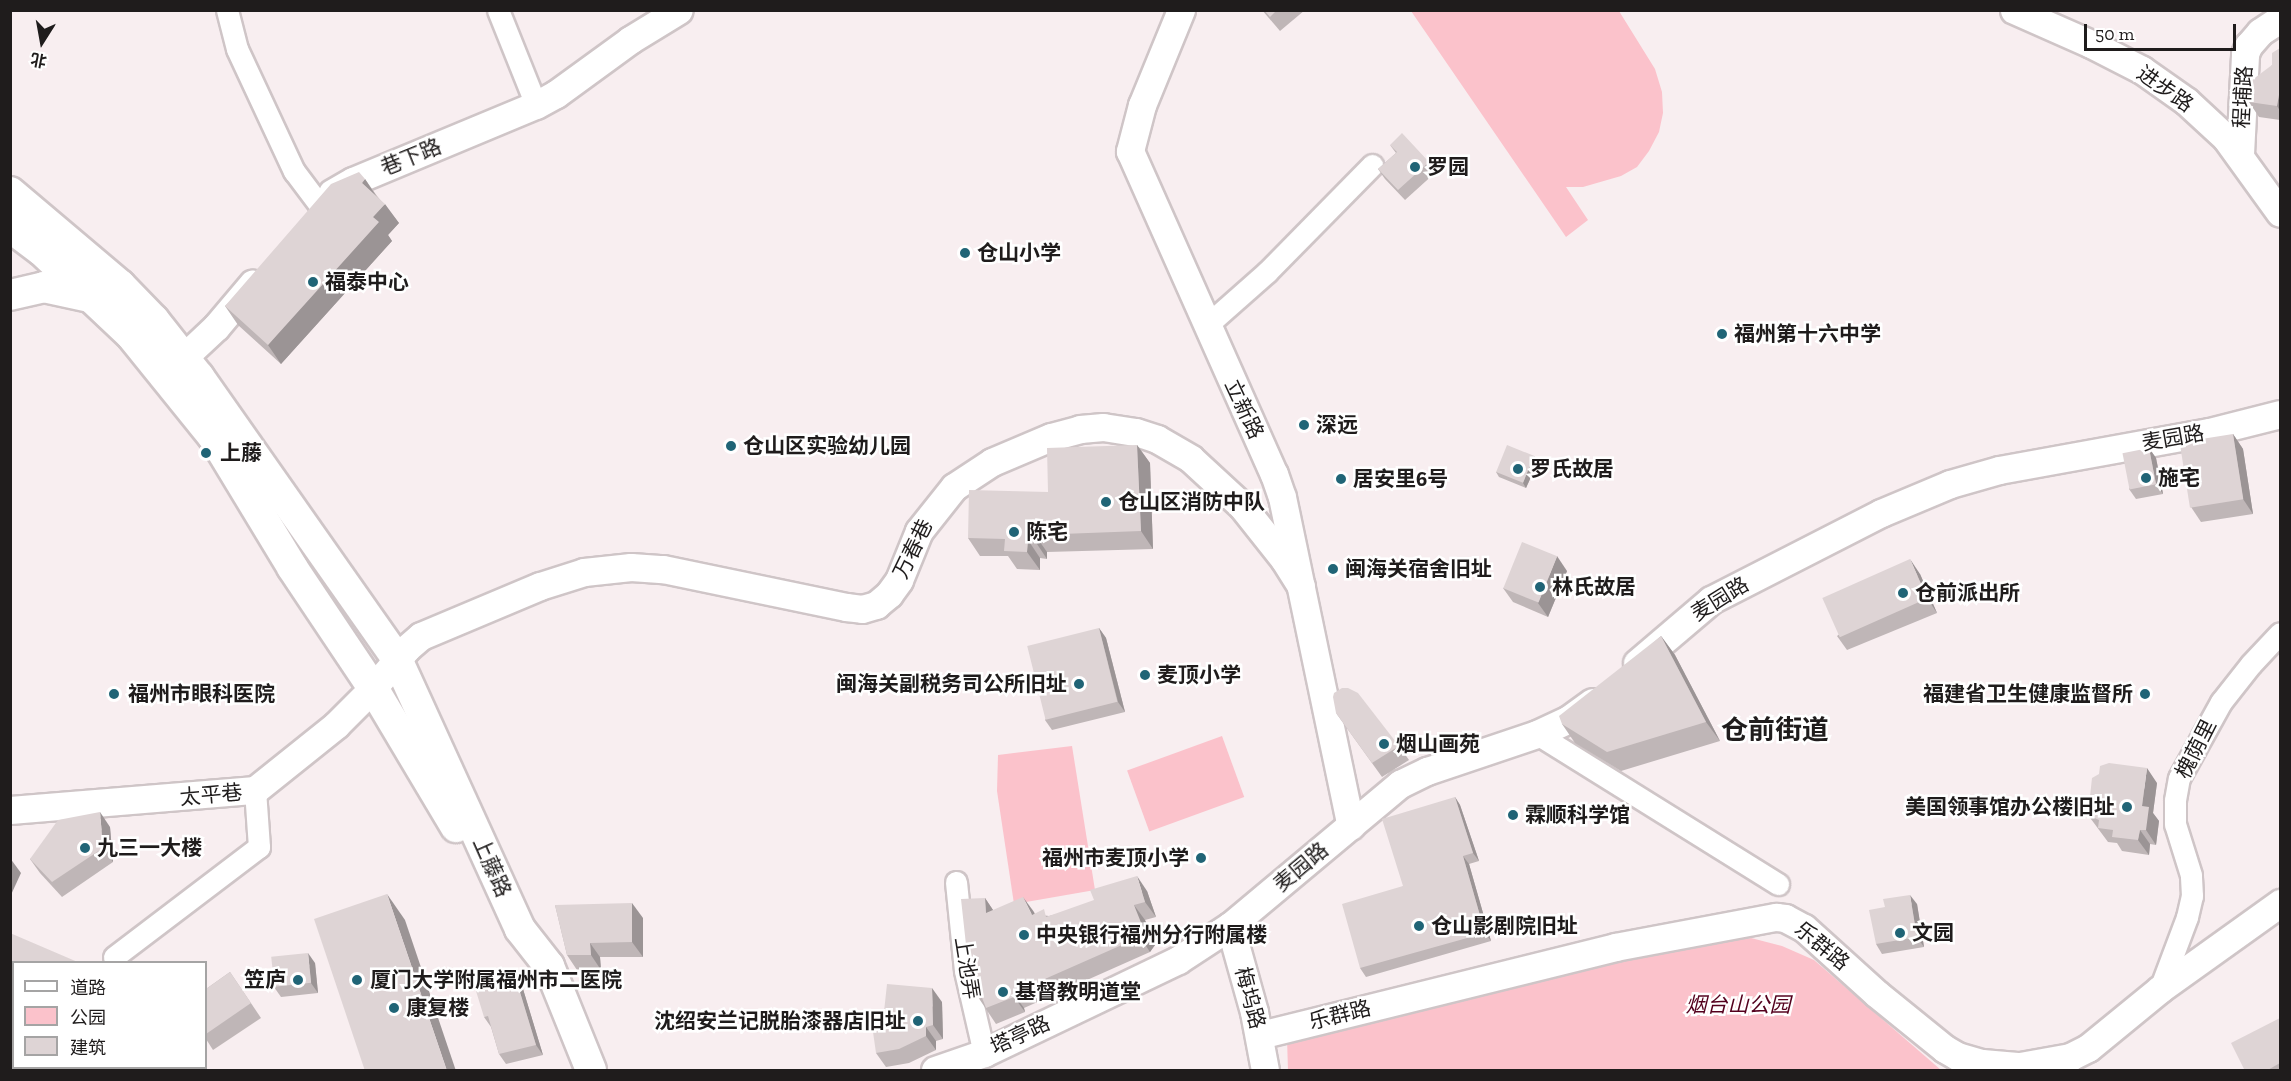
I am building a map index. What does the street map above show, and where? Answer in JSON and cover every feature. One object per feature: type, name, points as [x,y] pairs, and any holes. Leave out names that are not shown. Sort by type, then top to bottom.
[{"type":"main road","name":"上藤路","points":[[10,192],[120,285],[184,357],[397,659],[520,929],[549,966],[591,1071]]},
{"type":"main road","points":[[10,227],[41,250],[91,297],[157,365],[214,438],[292,567],[373,688],[476,860],[493,899],[530,958],[578,1071]]},
{"type":"main road","points":[[10,295],[44,287],[91,297]]},
{"type":"street","points":[[227,10],[237,49],[314,215]]},
{"type":"street","points":[[498,10],[536,105]]},
{"type":"street","name":"巷下路","points":[[314,215],[335,190],[536,105],[556,94],[630,40],[680,10]]},
{"type":"street","name":"立新路","points":[[1181,10],[1142,105],[1130,151],[1206,326],[1274,474],[1287,518],[1351,826]]},
{"type":"street","name":"进步路","points":[[2014,10],[2091,44],[2142,70],[2186,101],[2240,154],[2280,213]]},
{"type":"street","name":"程埔路","points":[[2240,154],[2245,54],[2248,45],[2260,32],[2280,19]]},
{"type":"street","points":[[1206,326],[1267,272],[1372,165]]},
{"type":"street","points":[[184,357],[216,327],[273,261]]},
{"type":"street","name":"麦园路","points":[[1230,926],[1400,784],[1412,777],[1538,734],[1569,719],[1711,600],[1881,513],[1950,484],[1999,470],[2209,432],[2280,414]]},
{"type":"street","name":"万春巷","points":[[373,688],[413,642],[431,630],[561,578],[605,568],[651,568],[680,571],[846,607],[862,609],[876,605],[889,594],[898,580],[919,531],[954,487],[992,462],[1051,437],[1091,427],[1114,428],[1147,435],[1191,459],[1242,506],[1284,559],[1301,586]]},
{"type":"street","name":"槐荫里","points":[[2160,989],[2187,917],[2192,896],[2191,874],[2175,824],[2175,800],[2180,778],[2222,702],[2251,664],[2280,633]]},
{"type":"street","name":"太平巷","points":[[10,810],[255,790],[336,725],[373,688]]},
{"type":"street","points":[[1538,734],[1778,884]]},
{"type":"street","points":[[114,957],[260,847],[255,790]]},
{"type":"street","name":"上池弄","points":[[956,882],[965,971],[984,1053]]},
{"type":"street","name":"乐群路","points":[[1260,1035],[1615,947],[1766,917],[1785,918],[1804,928],[1932,1039],[1957,1056],[1982,1063],[2020,1066],[2059,1060],[2079,1054],[2160,989],[2280,903]]},
{"type":"street","name":"梅坞路","points":[[1230,926],[1260,1035],[1265,1071]]},
{"type":"street","name":"塔亭路","points":[[935,1071],[984,1053],[1178,960],[1230,926]]},
{"type":"green space","points":[[1411,11],[1619,11],[1655,69],[1662,92],[1663,113],[1659,132],[1649,151],[1637,167],[1621,176],[1583,187],[1566,187],[1588,220],[1566,237]]},
{"type":"green space","points":[[1222,736],[1244,797],[1149,832],[1127,771]]},
{"type":"green space","points":[[1072,746],[1095,890],[1014,904],[997,791],[998,755]]},
{"type":"green space","name":"烟台山公园","points":[[1751,938],[1782,946],[1814,960],[1941,1070],[1288,1070],[1287,1039],[1621,957]]},
{"type":"building","points":[[1264,10],[1277,10],[1270,17]]},
{"type":"building","points":[[2280,48],[2280,89],[2277,106],[2249,102],[2252,80],[2272,65],[2272,53]]},
{"type":"building","name":"罗园","points":[[1402,133],[1429,162],[1398,190],[1378,169],[1397,152],[1390,145]]},
{"type":"building","name":"福泰中心","points":[[359,172],[365,179],[362,183],[385,204],[373,217],[379,222],[268,345],[225,306],[331,184]]},
{"type":"building","points":[[2233,434],[2243,499],[2190,508],[2180,442]]},
{"type":"building","points":[[1137,445],[1141,531],[1035,535],[1035,541],[1028,540],[1027,552],[1004,551],[1005,539],[968,538],[969,490],[1048,492],[1047,448]]},
{"type":"building","name":"罗氏故居","points":[[1507,445],[1534,456],[1523,483],[1496,472]]},
{"type":"building","points":[[2149,448],[2156,484],[2130,489],[2122,453]]},
{"type":"building","points":[[1522,542],[1557,556],[1539,603],[1503,588]]},
{"type":"building","points":[[1910,559],[1927,598],[1840,637],[1822,598]]},
{"type":"building","name":"闽海关副税务司公所旧址","points":[[1099,628],[1117,702],[1046,720],[1027,646]]},
{"type":"building","points":[[1661,636],[1706,722],[1607,752],[1562,724],[1559,716]]},
{"type":"building","points":[[1342,688],[1358,693],[1399,746],[1372,763],[1336,713],[1333,697],[1334,693]]},
{"type":"building","name":"美国领事馆办公楼旧址","points":[[2109,763],[2147,768],[2142,806],[2149,807],[2146,830],[2140,830],[2138,840],[2112,837],[2113,830],[2098,828],[2099,820],[2088,815],[2092,778],[2099,774],[2100,766]]},
{"type":"building","points":[[1455,797],[1473,853],[1463,856],[1485,933],[1360,968],[1342,904],[1403,886],[1382,819]]},
{"type":"building","points":[[100,812],[103,848],[52,882],[30,859],[58,820]]},
{"type":"building","points":[[1137,876],[1145,902],[1134,905],[1144,930],[1140,937],[1013,993],[1014,997],[986,1008],[981,995],[976,994],[967,954],[961,899],[985,898],[986,913],[1023,897],[1032,915],[1044,909],[1046,917],[1094,900],[1090,890]]},
{"type":"building","name":"康复楼","points":[[387,894],[447,1071],[365,1071],[314,919]]},
{"type":"building","name":"文园","points":[[1910,895],[1917,937],[1876,944],[1869,910],[1885,907],[1883,899]]},
{"type":"building","points":[[632,903],[632,942],[590,943],[591,955],[567,955],[555,905]]},
{"type":"building","points":[[10,933],[75,961],[12,961],[12,1069],[58,1069],[57,1071],[10,1071]]},
{"type":"building","points":[[308,953],[311,983],[274,987],[271,957]]},
{"type":"building","points":[[230,972],[251,1003],[207,1033],[207,988]]},
{"type":"building","points":[[516,979],[536,1045],[499,1054],[488,1016],[484,1017],[476,991]]},
{"type":"building","points":[[887,984],[932,988],[933,1025],[926,1027],[926,1036],[899,1049],[876,1053],[873,1032],[882,1030]]},
{"type":"building","points":[[2280,1018],[2280,1063],[2266,1071],[2245,1071],[2231,1043]]},
{"type":"place","name":"罗园","points":[[1415,167]]},
{"type":"place","name":"仓山小学","points":[[965,253]]},
{"type":"place","name":"福泰中心","points":[[313,282]]},
{"type":"place","name":"福州第十六中学","points":[[1722,334]]},
{"type":"place","name":"深远","points":[[1304,425]]},
{"type":"place","name":"仓山区实验幼儿园","points":[[731,446]]},
{"type":"place","name":"上藤","points":[[206,453]]},
{"type":"place","name":"罗氏故居","points":[[1518,469]]},
{"type":"place","name":"施宅","points":[[2146,478]]},
{"type":"place","name":"居安里6号","points":[[1341,479]]},
{"type":"place","name":"仓山区消防中队","points":[[1106,502]]},
{"type":"place","name":"陈宅","points":[[1014,532]]},
{"type":"place","name":"闽海关宿舍旧址","points":[[1333,569]]},
{"type":"place","name":"林氏故居","points":[[1540,587]]},
{"type":"place","name":"仓前派出所","points":[[1903,593]]},
{"type":"place","name":"麦顶小学","points":[[1145,675]]},
{"type":"place","name":"闽海关副税务司公所旧址","points":[[1079,684]]},
{"type":"place","name":"福州市眼科医院","points":[[114,694]]},
{"type":"place","name":"福建省卫生健康监督所","points":[[2145,694]]},
{"type":"place","name":"烟山画苑","points":[[1384,744]]},
{"type":"place","name":"美国领事馆办公楼旧址","points":[[2127,807]]},
{"type":"place","name":"霖顺科学馆","points":[[1513,815]]},
{"type":"place","name":"九三一大楼","points":[[85,848]]},
{"type":"place","name":"福州市麦顶小学","points":[[1201,858]]},
{"type":"place","name":"仓山影剧院旧址","points":[[1419,926]]},
{"type":"place","name":"文园","points":[[1900,933]]},
{"type":"place","name":"中央银行福州分行附属楼","points":[[1024,935]]},
{"type":"place","name":"笠庐","points":[[298,980]]},
{"type":"place","name":"厦门大学附属福州市二医院","points":[[357,980]]},
{"type":"place","name":"基督教明道堂","points":[[1003,992]]},
{"type":"place","name":"康复楼","points":[[394,1008]]},
{"type":"place","name":"沈绍安兰记脱胎漆器店旧址","points":[[918,1021]]},
{"type":"district","name":"仓前街道","points":[[1775,731]]}]
